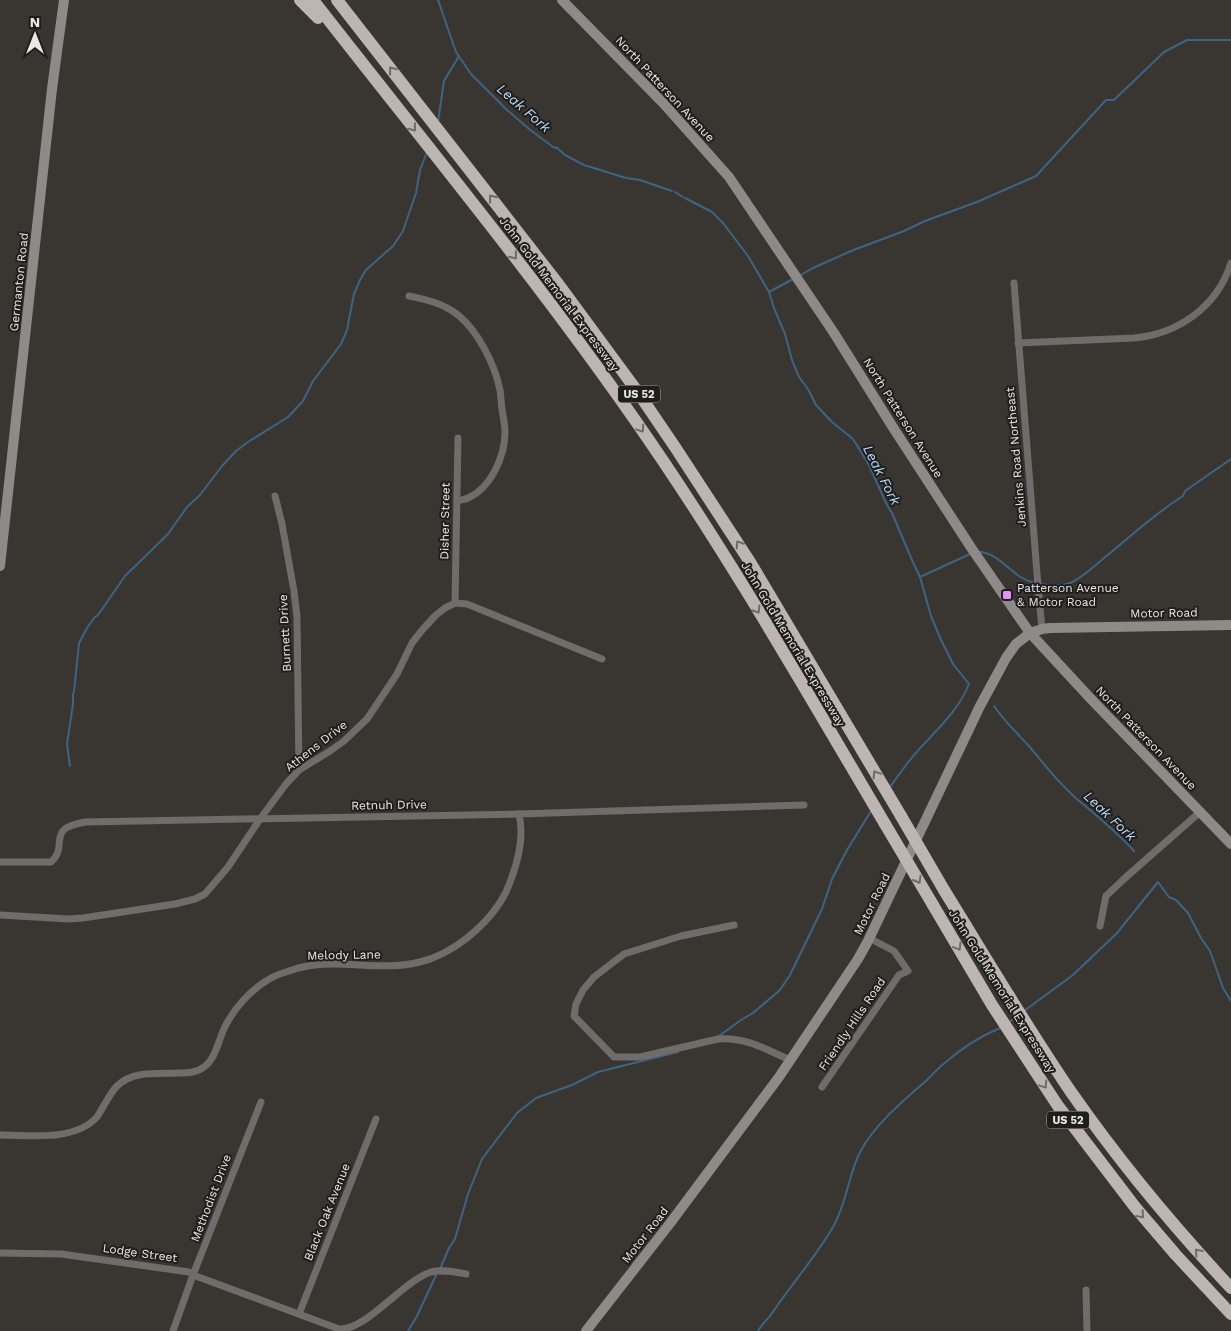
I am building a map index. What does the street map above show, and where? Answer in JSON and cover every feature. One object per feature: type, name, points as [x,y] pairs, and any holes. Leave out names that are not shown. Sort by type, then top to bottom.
[{"type":"highway","points":[[300,0],[351,49]]},
{"type":"highway","name":"John Gold Memorial Expressway","points":[[313,0],[518,261],[635,420],[713,538],[788,659],[996,1012],[1058,1106],[1135,1207],[1176,1255],[1231,1314]]},
{"type":"highway","name":"John Gold Memorial Expressway","points":[[337,0],[559,285],[648,407],[750,562],[944,890],[1034,1036],[1111,1147],[1199,1254],[1231,1288]]},
{"type":"main road","name":"Germanton Road","points":[[0,566],[54,72],[64,0]]},
{"type":"main road","name":"North Patterson Avenue","points":[[562,0],[664,104],[729,177],[824,316],[894,430],[1030,633],[1231,844]]},
{"type":"main road","name":"Motor Road","points":[[586,1331],[671,1222],[790,1060],[858,959],[870,938],[992,683],[1016,644],[1030,633],[1057,627],[1231,625]]},
{"type":"street","points":[[1018,343],[1146,337],[1174,328],[1206,306],[1219,290],[1231,263]]},
{"type":"street","name":"Jenkins Road Northeast","points":[[1014,283],[1042,629]]},
{"type":"street","points":[[409,296],[433,301],[445,306],[458,315],[474,332],[484,349],[500,390],[505,432],[498,466],[486,485],[469,498],[457,501]]},
{"type":"street","name":"Disher Street","points":[[455,603],[458,438]]},
{"type":"street","name":"Burnett Drive","points":[[275,496],[282,524],[297,617],[299,770]]},
{"type":"street","points":[[455,603],[467,604],[602,659]]},
{"type":"street","name":"Athens Drive","points":[[0,915],[69,919],[175,904],[195,900],[205,894],[228,867],[286,784],[299,770],[344,741],[367,719],[393,680],[412,643],[436,615],[455,603]]},
{"type":"street","name":"Retnuh Drive","points":[[0,862],[51,862],[55,858],[60,834],[64,829],[70,824],[84,822],[519,814],[804,805]]},
{"type":"street","points":[[1100,926],[1106,896],[1200,812]]},
{"type":"street","name":"Melody Lane","points":[[0,1135],[66,1134],[93,1122],[116,1087],[128,1078],[139,1074],[190,1073],[198,1071],[206,1066],[211,1059],[231,1016],[256,988],[271,978],[306,965],[404,965],[439,956],[457,945],[486,920],[509,886],[519,848],[519,814]]},
{"type":"street","points":[[734,925],[681,936],[624,954],[594,977],[583,990],[576,1004],[574,1016],[614,1057],[640,1057],[728,1038],[751,1042],[790,1060]]},
{"type":"street","name":"Friendly Hills Road","points":[[822,1087],[898,976],[908,971],[894,951],[870,938]]},
{"type":"street","name":"Methodist Drive","points":[[172,1331],[261,1102]]},
{"type":"street","name":"Black Oak Avenue","points":[[298,1314],[376,1119]]},
{"type":"street","name":"Lodge Street","points":[[0,1253],[61,1254],[189,1272],[298,1314],[346,1330],[370,1316],[413,1282],[431,1272],[443,1271],[466,1274]]},
{"type":"street","points":[[1086,1290],[1087,1331]]},
{"type":"waterway","name":"Leak Fork","points":[[438,0],[456,52],[471,74],[529,129],[565,155],[584,165],[672,191]]},
{"type":"waterway","points":[[799,276],[851,251],[977,202],[1036,176],[1106,100],[1114,100],[1164,52],[1187,40],[1231,40]]},
{"type":"waterway","points":[[438,122],[444,81],[459,56]]},
{"type":"waterway","points":[[70,766],[67,744],[79,643],[87,628],[125,576],[168,534],[187,507],[200,495],[236,451],[288,417],[303,401],[313,381],[341,344],[347,330],[354,294],[360,280],[366,270],[393,246],[403,231],[427,152]]},
{"type":"waterway","name":"Leak Fork","points":[[675,192],[683,197]]},
{"type":"waterway","name":"Leak Fork","points":[[685,198],[712,212],[723,223],[748,256],[769,292],[799,377],[816,405],[832,422],[853,439],[869,465],[920,577],[931,616],[941,640],[953,664],[969,684],[959,704],[911,758],[889,788]]},
{"type":"waterway","points":[[769,292],[793,279]]},
{"type":"waterway","points":[[1040,584],[1053,586],[1067,584],[1076,580],[1152,518],[1183,496],[1185,491],[1231,459]]},
{"type":"waterway","points":[[980,552],[995,557],[1020,577],[1035,583]]},
{"type":"waterway","points":[[920,577],[970,554]]},
{"type":"waterway","name":"Leak Fork","points":[[994,706],[1064,787],[1134,851]]},
{"type":"waterway","points":[[719,1036],[753,1013],[780,990],[790,975],[822,909],[832,879],[871,811]]},
{"type":"waterway","points":[[1024,1011],[1073,975],[1117,933],[1158,882],[1169,897],[1176,900],[1188,913],[1210,951],[1223,988],[1231,1001]]},
{"type":"waterway","points":[[1008,1023],[1016,1017]]},
{"type":"waterway","points":[[758,1331],[833,1227],[838,1218],[856,1161],[873,1132],[890,1113],[943,1064],[972,1043],[1000,1028]]},
{"type":"waterway","points":[[440,1269],[455,1239],[468,1194],[482,1159],[517,1113],[536,1098],[572,1085],[598,1072],[678,1052]]},
{"type":"waterway","points":[[408,1331],[437,1273]]},
{"type":"place","name":"Patterson Avenue & Motor Road","points":[[1007,595]]}]
